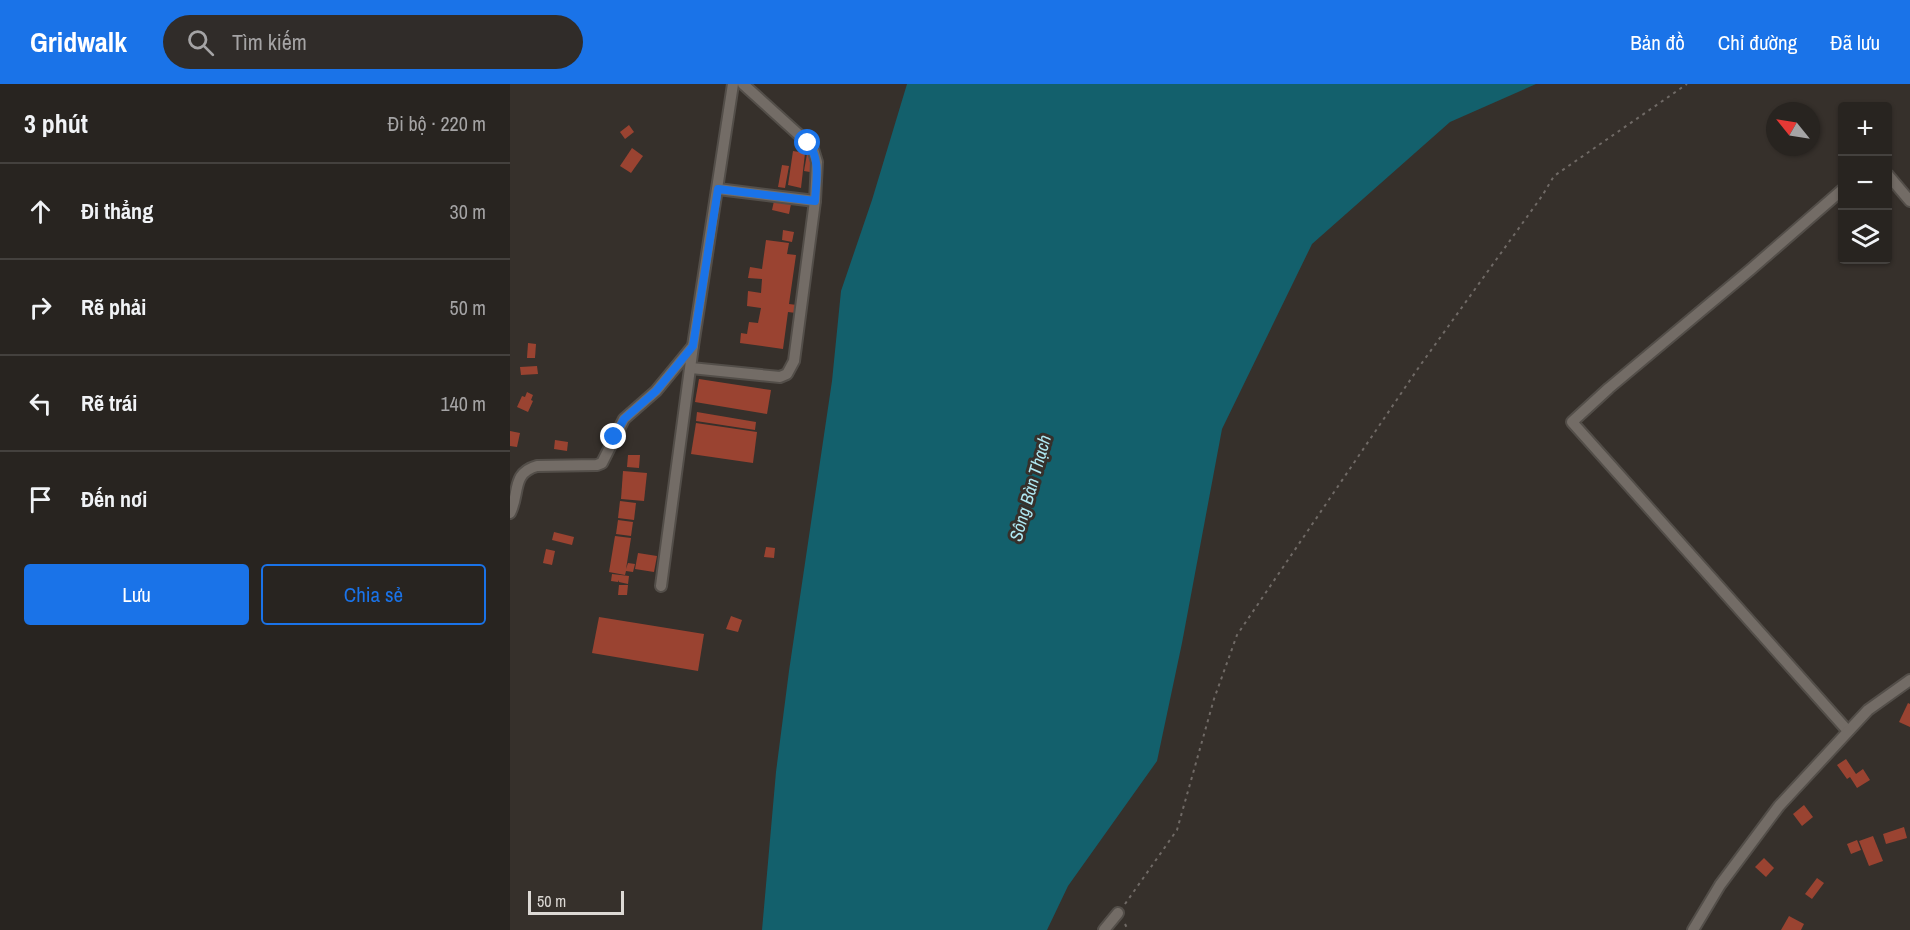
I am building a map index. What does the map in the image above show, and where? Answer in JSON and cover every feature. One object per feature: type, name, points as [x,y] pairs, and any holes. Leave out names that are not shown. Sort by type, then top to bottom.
[{"type":"street","points":[[661,586],[693,346],[733,84]]},
{"type":"street","points":[[691,368],[780,377],[787,374],[794,361],[815,201],[817,162],[813,149],[743,84]]},
{"type":"street","points":[[1892,181],[1910,201]]},
{"type":"street","points":[[718,189],[815,201]]},
{"type":"street","points":[[1838,193],[1572,422],[1848,731]]},
{"type":"street","points":[[510,513],[519,478],[529,468],[602,463],[624,419],[656,391],[693,346]]},
{"type":"street","points":[[1693,930],[1720,885],[1779,806],[1868,710],[1910,681]]},
{"type":"street","points":[[1104,930],[1118,913]]},
{"type":"path","points":[[1128,930],[1118,913],[1177,830],[1214,699],[1237,635],[1419,367],[1554,176],[1687,84]]},
{"type":"water","name":"Sông Bàn Thạch","points":[[907,84],[1536,84],[1450,122],[1312,244],[1222,429],[1182,643],[1157,761],[1068,886],[1047,930],[762,930],[776,772],[832,381],[841,291],[872,200]]},
{"type":"building","points":[[629,125],[634,132],[625,139],[620,132]]},
{"type":"building","points":[[632,148],[643,156],[631,173],[620,166]]},
{"type":"building","points":[[793,151],[805,153],[801,188],[788,185]]},
{"type":"building","points":[[807,154],[813,155],[810,172],[804,171]]},
{"type":"building","points":[[782,165],[789,166],[785,188],[778,187]]},
{"type":"building","points":[[774,201],[791,204],[789,214],[772,210]]},
{"type":"building","points":[[783,230],[794,232],[792,242],[782,240]]},
{"type":"building","points":[[766,240],[789,243],[787,254],[796,255],[789,304],[797,305],[796,313],[788,312],[783,349],[740,343],[741,333],[747,334],[749,322],[758,323],[761,308],[747,306],[748,291],[761,293],[762,279],[748,278],[750,267],[762,269]]},
{"type":"building","points":[[528,343],[536,344],[535,358],[527,358]]},
{"type":"building","points":[[537,366],[538,374],[521,375],[520,367]]},
{"type":"building","points":[[699,379],[771,390],[767,414],[695,402]]},
{"type":"building","points":[[527,392],[533,395],[528,412],[517,407],[522,396],[525,397]]},
{"type":"building","points":[[697,412],[756,422],[755,430],[696,421]]},
{"type":"building","points":[[696,423],[757,432],[753,463],[691,454]]},
{"type":"building","points":[[510,431],[520,433],[517,447],[510,446]]},
{"type":"building","points":[[555,440],[568,442],[567,451],[554,449]]},
{"type":"building","points":[[628,455],[640,455],[639,468],[627,467]]},
{"type":"building","points":[[623,471],[647,473],[644,501],[621,499]]},
{"type":"building","points":[[620,501],[636,503],[634,520],[618,518]]},
{"type":"building","points":[[618,520],[633,522],[631,536],[616,534]]},
{"type":"building","points":[[554,532],[574,537],[572,545],[552,540]]},
{"type":"building","points":[[615,536],[631,538],[626,569],[628,563],[635,564],[633,572],[626,571],[625,575],[609,572]]},
{"type":"building","points":[[766,547],[775,548],[774,558],[764,557]]},
{"type":"building","points":[[546,549],[555,551],[552,565],[543,563]]},
{"type":"building","points":[[638,553],[657,556],[654,572],[635,569]]},
{"type":"building","points":[[612,574],[629,576],[628,584],[619,582],[619,580],[618,582],[611,581]]},
{"type":"building","points":[[619,585],[628,585],[627,595],[618,595]]},
{"type":"building","points":[[731,616],[742,620],[738,632],[726,629]]},
{"type":"building","points":[[599,617],[704,634],[698,671],[592,653]]},
{"type":"building","points":[[1908,703],[1910,704],[1910,727],[1899,722]]},
{"type":"building","points":[[1846,759],[1856,774],[1863,769],[1870,780],[1857,788],[1850,777],[1847,779],[1837,765]]},
{"type":"building","points":[[1804,805],[1813,817],[1802,826],[1793,814]]},
{"type":"building","points":[[1904,827],[1907,838],[1886,844],[1883,834]]},
{"type":"building","points":[[1873,836],[1883,861],[1869,866],[1859,841]]},
{"type":"building","points":[[1857,840],[1861,850],[1851,854],[1847,844]]},
{"type":"building","points":[[1764,858],[1774,868],[1766,877],[1755,867]]},
{"type":"building","points":[[1817,878],[1824,883],[1812,899],[1805,894]]},
{"type":"building","points":[[1789,916],[1804,924],[1801,930],[1781,930]]},
{"type":"route","points":[[614,437],[624,419],[656,391],[693,346],[718,189],[815,201],[817,162],[813,149],[808,143]]}]
